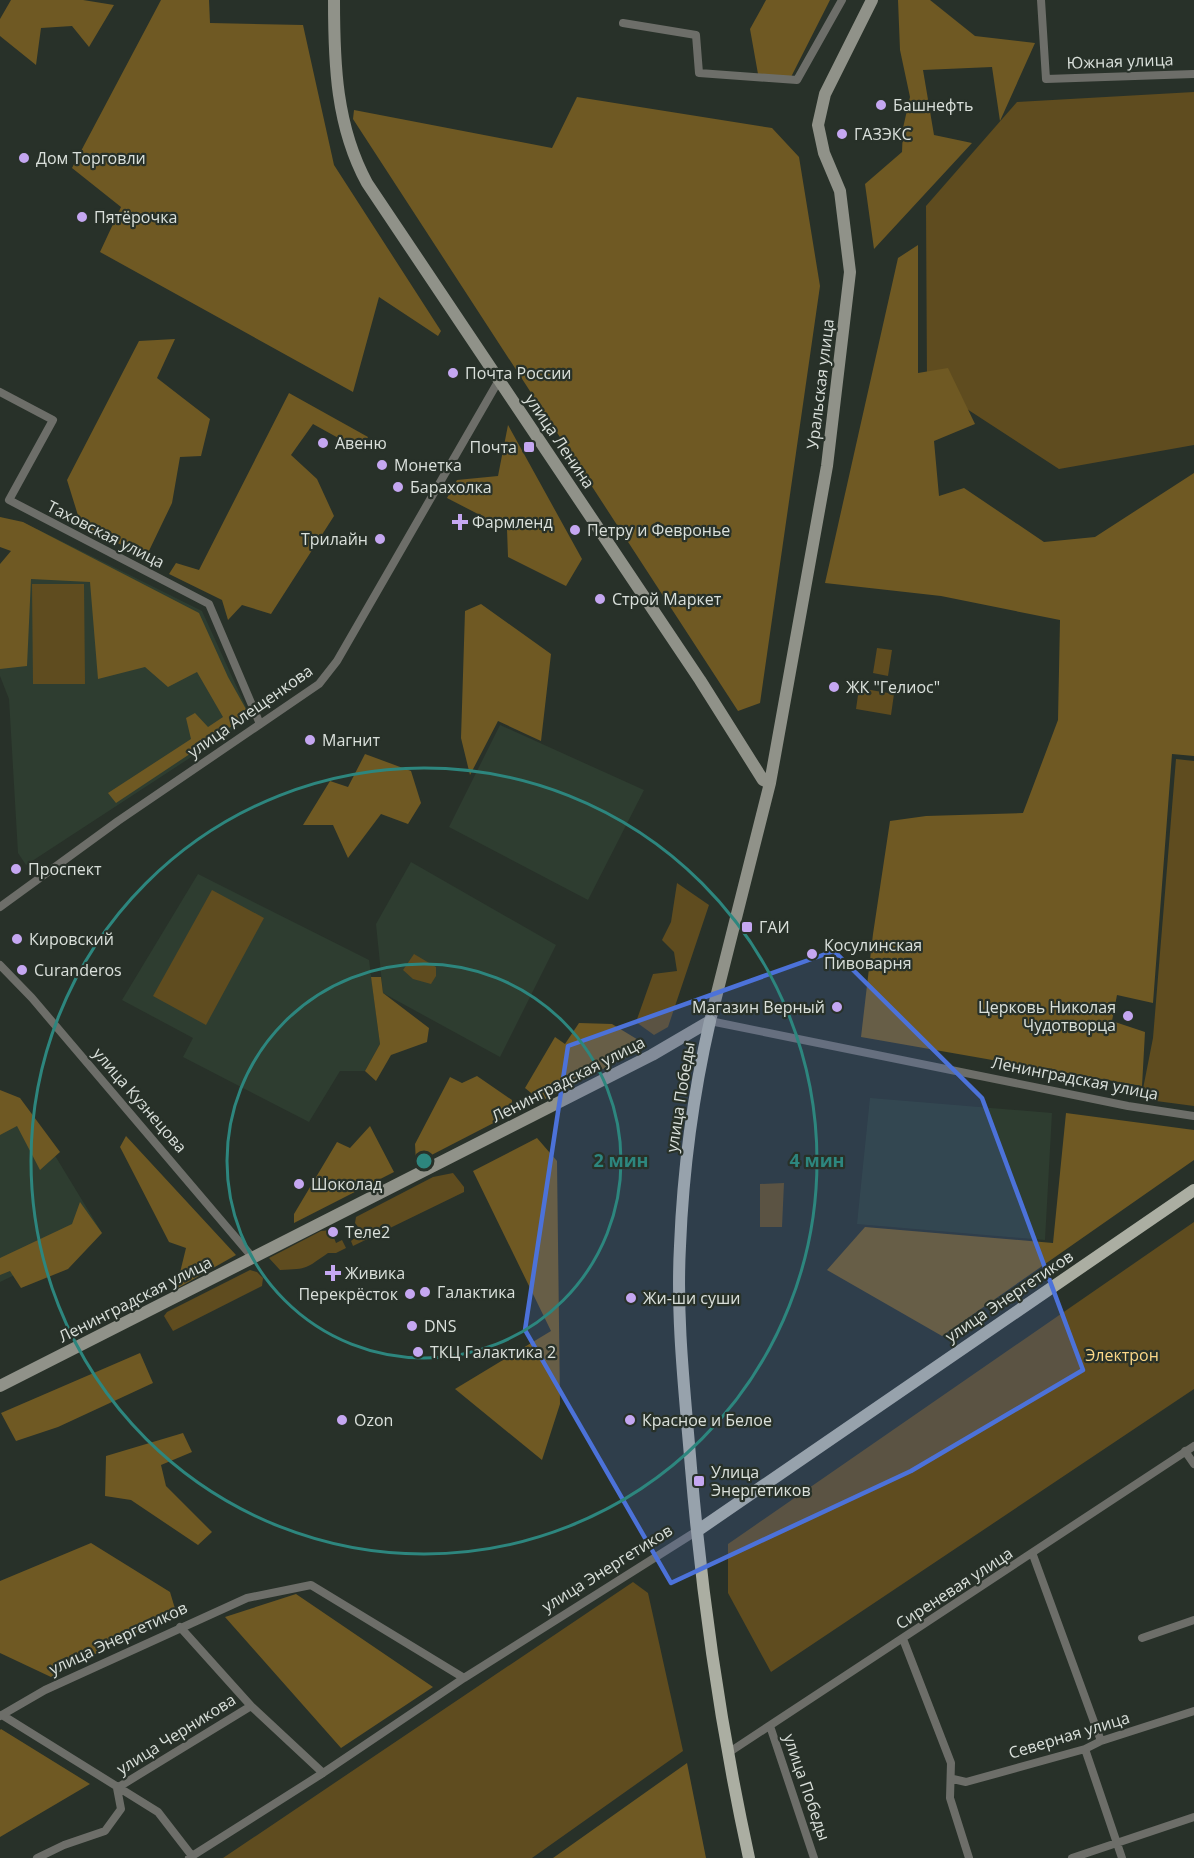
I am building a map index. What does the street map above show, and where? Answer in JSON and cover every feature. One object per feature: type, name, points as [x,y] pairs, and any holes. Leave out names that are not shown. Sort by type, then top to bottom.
[{"type":"main road","name":"улица Ленина","points":[[334,0],[338,96],[341,116],[354,160],[367,183],[700,680],[763,780],[770,783]]},
{"type":"main road","name":"Уральская улица","points":[[770,783],[827,466],[850,272],[840,191],[824,153],[818,125],[825,94],[871,0]]},
{"type":"main road","name":"улица Победы","points":[[749,1858],[728,1753],[697,1531],[684,1381],[680,1247],[697,1076],[770,783]]},
{"type":"main road","name":"Ленинградская улица","points":[[0,1386],[652,1055],[710,1021]]},
{"type":"main road","name":"улица Энергетиков","points":[[697,1531],[1194,1190]]},
{"type":"street","points":[[623,23],[696,35],[699,73],[797,80],[842,0]]},
{"type":"street","name":"Южная улица","points":[[1041,0],[1046,78],[1194,74]]},
{"type":"street","name":"улица Алещенкова","points":[[0,907],[118,821],[319,684],[337,661],[499,380]]},
{"type":"street","name":"Таховская улица","points":[[0,392],[53,420],[9,500],[209,604],[260,724]]},
{"type":"street","name":"улица Кузнецова","points":[[0,965],[32,998],[253,1258]]},
{"type":"street","name":"Ленинградская улица","points":[[710,1021],[1128,1106],[1194,1116]]},
{"type":"street","name":"Сиреневая улица","points":[[728,1753],[1033,1555],[1194,1446]]},
{"type":"street","points":[[1185,1451],[1194,1464]]},
{"type":"street","name":"улица Энергетиков","points":[[1,1716],[45,1690],[247,1598],[311,1585],[464,1678],[697,1531]]},
{"type":"street","points":[[1033,1555],[1101,1741]]},
{"type":"street","points":[[1142,1638],[1194,1620]]},
{"type":"street","points":[[180,1627],[251,1706],[323,1773]]},
{"type":"street","points":[[903,1639],[951,1763],[950,1798],[969,1858]]},
{"type":"street","points":[[191,1857],[323,1773],[464,1678]]},
{"type":"street","name":"улица Черникова","points":[[117,1788],[251,1706]]},
{"type":"street","name":"Северная улица","points":[[952,1779],[966,1782],[1085,1749],[1101,1741],[1194,1711]]},
{"type":"street","name":"улица Черникова","points":[[1,1716],[158,1812],[191,1857]]},
{"type":"street","name":"улица Победы","points":[[770,1726],[814,1858]]},
{"type":"street","points":[[1085,1749],[1122,1858]]},
{"type":"street","name":"улица Черникова","points":[[38,1858],[64,1845],[105,1831],[121,1809],[117,1788]]},
{"type":"street","points":[[1072,1858],[1194,1817]]},
{"type":"highlighted area","points":[[834,951],[982,1098],[1083,1370],[911,1471],[671,1583],[525,1330],[568,1046]]},
{"type":"shaded area","points":[[11,0],[83,0],[114,5],[89,47],[72,26],[41,28],[36,65],[0,36],[0,19]]},
{"type":"shaded area","points":[[161,0],[209,0],[210,23],[303,25],[334,165],[441,331],[438,336],[379,297],[353,392],[100,252],[121,207],[72,168]]},
{"type":"shaded area","points":[[766,0],[830,0],[789,81],[758,74],[750,29]]},
{"type":"shaded area","points":[[898,0],[930,0],[975,36],[1035,43],[1000,121],[992,67],[923,70],[934,135],[972,143],[874,249],[865,184],[902,152],[903,128],[910,97],[900,50]]},
{"type":"shaded area","points":[[577,97],[772,128],[799,157],[820,286],[760,703],[738,711],[353,119],[354,110],[552,148]]},
{"type":"shaded area","points":[[918,245],[918,373],[948,368],[975,424],[934,441],[939,496],[964,488],[1044,542],[1095,537],[1194,473],[1194,756],[1172,754],[1153,1003],[1117,995],[1112,1021],[1145,1032],[1142,1086],[861,1037],[873,934],[890,821],[926,816],[1023,813],[1058,720],[1060,620],[941,596],[825,583],[898,258]]},
{"type":"shaded area","points":[[175,339],[157,378],[210,419],[201,456],[180,457],[172,503],[146,557],[81,525],[67,480],[139,341]]},
{"type":"shaded area","points":[[289,393],[368,437],[360,450],[313,424],[291,455],[317,479],[334,516],[271,614],[242,605],[228,620],[222,600],[169,574],[176,563],[199,570]]},
{"type":"shaded area","points":[[508,425],[582,559],[566,586],[508,557],[507,529],[447,498],[457,480],[498,476]]},
{"type":"shaded area","points":[[0,517],[23,522],[199,613],[228,677],[251,718],[247,716],[116,803],[108,793],[191,739],[186,718],[195,713],[208,727],[223,717],[197,672],[168,687],[145,667],[98,679],[90,582],[31,579],[27,666],[0,669],[0,564],[11,551],[0,547]]},
{"type":"shaded area","points":[[37,529],[202,611],[251,718],[26,865],[18,853],[9,699],[0,676],[0,644]]},
{"type":"shaded area","points":[[481,604],[551,654],[541,741],[498,721],[470,775],[461,738],[465,611]]},
{"type":"shaded area","points":[[500,725],[644,790],[588,900],[449,827]]},
{"type":"shaded area","points":[[365,754],[411,771],[421,803],[408,824],[381,814],[348,858],[333,825],[303,825],[330,781],[348,787]]},
{"type":"shaded area","points":[[411,862],[556,945],[500,1057],[383,993],[376,924]]},
{"type":"shaded area","points":[[198,874],[369,960],[380,1044],[365,1071],[340,1071],[309,1122],[183,1057],[193,1038],[122,1000]]},
{"type":"shaded area","points":[[371,977],[381,977],[383,993],[429,1028],[427,1042],[391,1055],[376,1081],[365,1071],[380,1044]]},
{"type":"shaded area","points":[[579,1023],[612,1024],[640,1041],[640,1050],[541,1101],[525,1088],[555,1037],[565,1044]]},
{"type":"shaded area","points":[[477,1076],[512,1100],[511,1114],[416,1163],[415,1144],[450,1077],[462,1083]]},
{"type":"shaded area","points":[[0,1090],[20,1098],[60,1152],[40,1170],[17,1126],[0,1135]]},
{"type":"shaded area","points":[[0,1093],[20,1098],[102,1233],[0,1282]]},
{"type":"shaded area","points":[[870,1098],[1052,1113],[1045,1240],[857,1224]]},
{"type":"shaded area","points":[[1066,1113],[1194,1130],[1194,1160],[942,1336],[827,1270],[865,1227],[1053,1243]]},
{"type":"shaded area","points":[[370,1126],[394,1172],[294,1223],[294,1214],[337,1142],[350,1148]]},
{"type":"shaded area","points":[[126,1136],[236,1255],[176,1289],[186,1248],[169,1242],[120,1147]]},
{"type":"shaded area","points":[[537,1138],[557,1161],[560,1404],[542,1460],[455,1389],[551,1331],[473,1171]]},
{"type":"shaded area","points":[[80,1202],[102,1233],[68,1269],[21,1288],[10,1271],[0,1275],[0,1258],[72,1224]]},
{"type":"shaded area","points":[[140,1353],[153,1383],[58,1427],[16,1441],[1,1413]]},
{"type":"shaded area","points":[[183,1433],[192,1452],[161,1465],[166,1486],[212,1532],[198,1545],[131,1500],[105,1496],[106,1456]]},
{"type":"shaded area","points":[[91,1543],[170,1592],[176,1612],[51,1677],[0,1653],[0,1581]]},
{"type":"shaded area","points":[[296,1594],[433,1687],[341,1748],[225,1617]]},
{"type":"shaded area","points":[[0,1730],[90,1784],[0,1837]]},
{"type":"shaded area","points":[[687,1763],[706,1858],[553,1858]]},
{"type":"green space","points":[[1194,92],[1194,445],[1059,469],[927,383],[926,206],[1017,102]]},
{"type":"green space","points":[[32,584],[84,584],[85,684],[33,684]]},
{"type":"green space","points":[[877,648],[892,650],[888,676],[873,673]]},
{"type":"green space","points":[[859,688],[894,694],[891,715],[856,709]]},
{"type":"green space","points":[[1176,759],[1194,761],[1194,1106],[1141,1099],[1153,1038]]},
{"type":"green space","points":[[677,883],[709,905],[668,1027],[654,1035],[636,1022],[653,974],[677,971],[674,952],[662,940],[671,922]]},
{"type":"green space","points":[[212,890],[264,918],[206,1025],[153,996]]},
{"type":"green space","points":[[414,954],[436,967],[436,976],[431,984],[413,979],[403,970]]},
{"type":"green space","points":[[453,1173],[464,1187],[464,1192],[353,1246],[351,1241],[362,1232],[355,1223],[356,1217],[433,1177]]},
{"type":"green space","points":[[784,1183],[782,1227],[760,1227],[760,1184]]},
{"type":"green space","name":"Электрон","points":[[1194,1222],[1194,1389],[771,1672],[728,1593],[728,1544]]},
{"type":"green space","points":[[331,1230],[336,1243],[342,1240],[346,1248],[336,1253],[328,1253],[307,1267],[280,1270],[269,1258],[321,1231]]},
{"type":"green space","points":[[250,1270],[257,1272],[263,1278],[262,1286],[173,1331],[164,1316],[167,1312]]},
{"type":"green space","points":[[633,1582],[648,1593],[683,1751],[532,1858],[223,1858]]},
{"type":"place","name":"Башнефть","points":[[881,105]]},
{"type":"place","name":"ГАЗЭКС","points":[[842,134]]},
{"type":"place","name":"Дом Торговли","points":[[24,158]]},
{"type":"place","name":"Пятёрочка","points":[[82,217]]},
{"type":"place","name":"Почта России","points":[[453,373]]},
{"type":"place","name":"Авеню","points":[[323,443]]},
{"type":"place","name":"Почта","points":[[529,447]]},
{"type":"place","name":"Монетка","points":[[382,465]]},
{"type":"place","name":"Барахолка","points":[[398,487]]},
{"type":"place","name":"Фармленд","points":[[460,522]]},
{"type":"place","name":"Петру и Февронье","points":[[575,530]]},
{"type":"place","name":"Трилайн","points":[[380,539]]},
{"type":"place","name":"Строй Маркет","points":[[600,599]]},
{"type":"place","name":"ЖК \"Гелиос\"","points":[[834,687]]},
{"type":"place","name":"Магнит","points":[[310,740]]},
{"type":"place","name":"Проспект","points":[[16,869]]},
{"type":"place","name":"ГАИ","points":[[747,927]]},
{"type":"place","name":"Кировский","points":[[17,939]]},
{"type":"place","name":"Косулинская Пивоварня","points":[[812,954]]},
{"type":"place","name":"Curanderos","points":[[22,970]]},
{"type":"place","name":"Магазин Верный","points":[[837,1007]]},
{"type":"place","name":"Церковь Николая Чудотворца","points":[[1128,1016]]},
{"type":"place","name":"Шоколад","points":[[299,1184]]},
{"type":"place","name":"Теле2","points":[[333,1232]]},
{"type":"place","name":"Живика","points":[[333,1273]]},
{"type":"place","name":"Галактика","points":[[425,1292]]},
{"type":"place","name":"Перекрёсток","points":[[410,1294]]},
{"type":"place","name":"Жи-ши суши","points":[[631,1298]]},
{"type":"place","name":"DNS","points":[[412,1326]]},
{"type":"place","name":"ТКЦ Галактика 2","points":[[418,1352]]},
{"type":"place","name":"Ozon","points":[[342,1420]]},
{"type":"place","name":"Красное и Белое","points":[[630,1420]]},
{"type":"place","name":"Улица Энергетиков","points":[[699,1481]]}]
